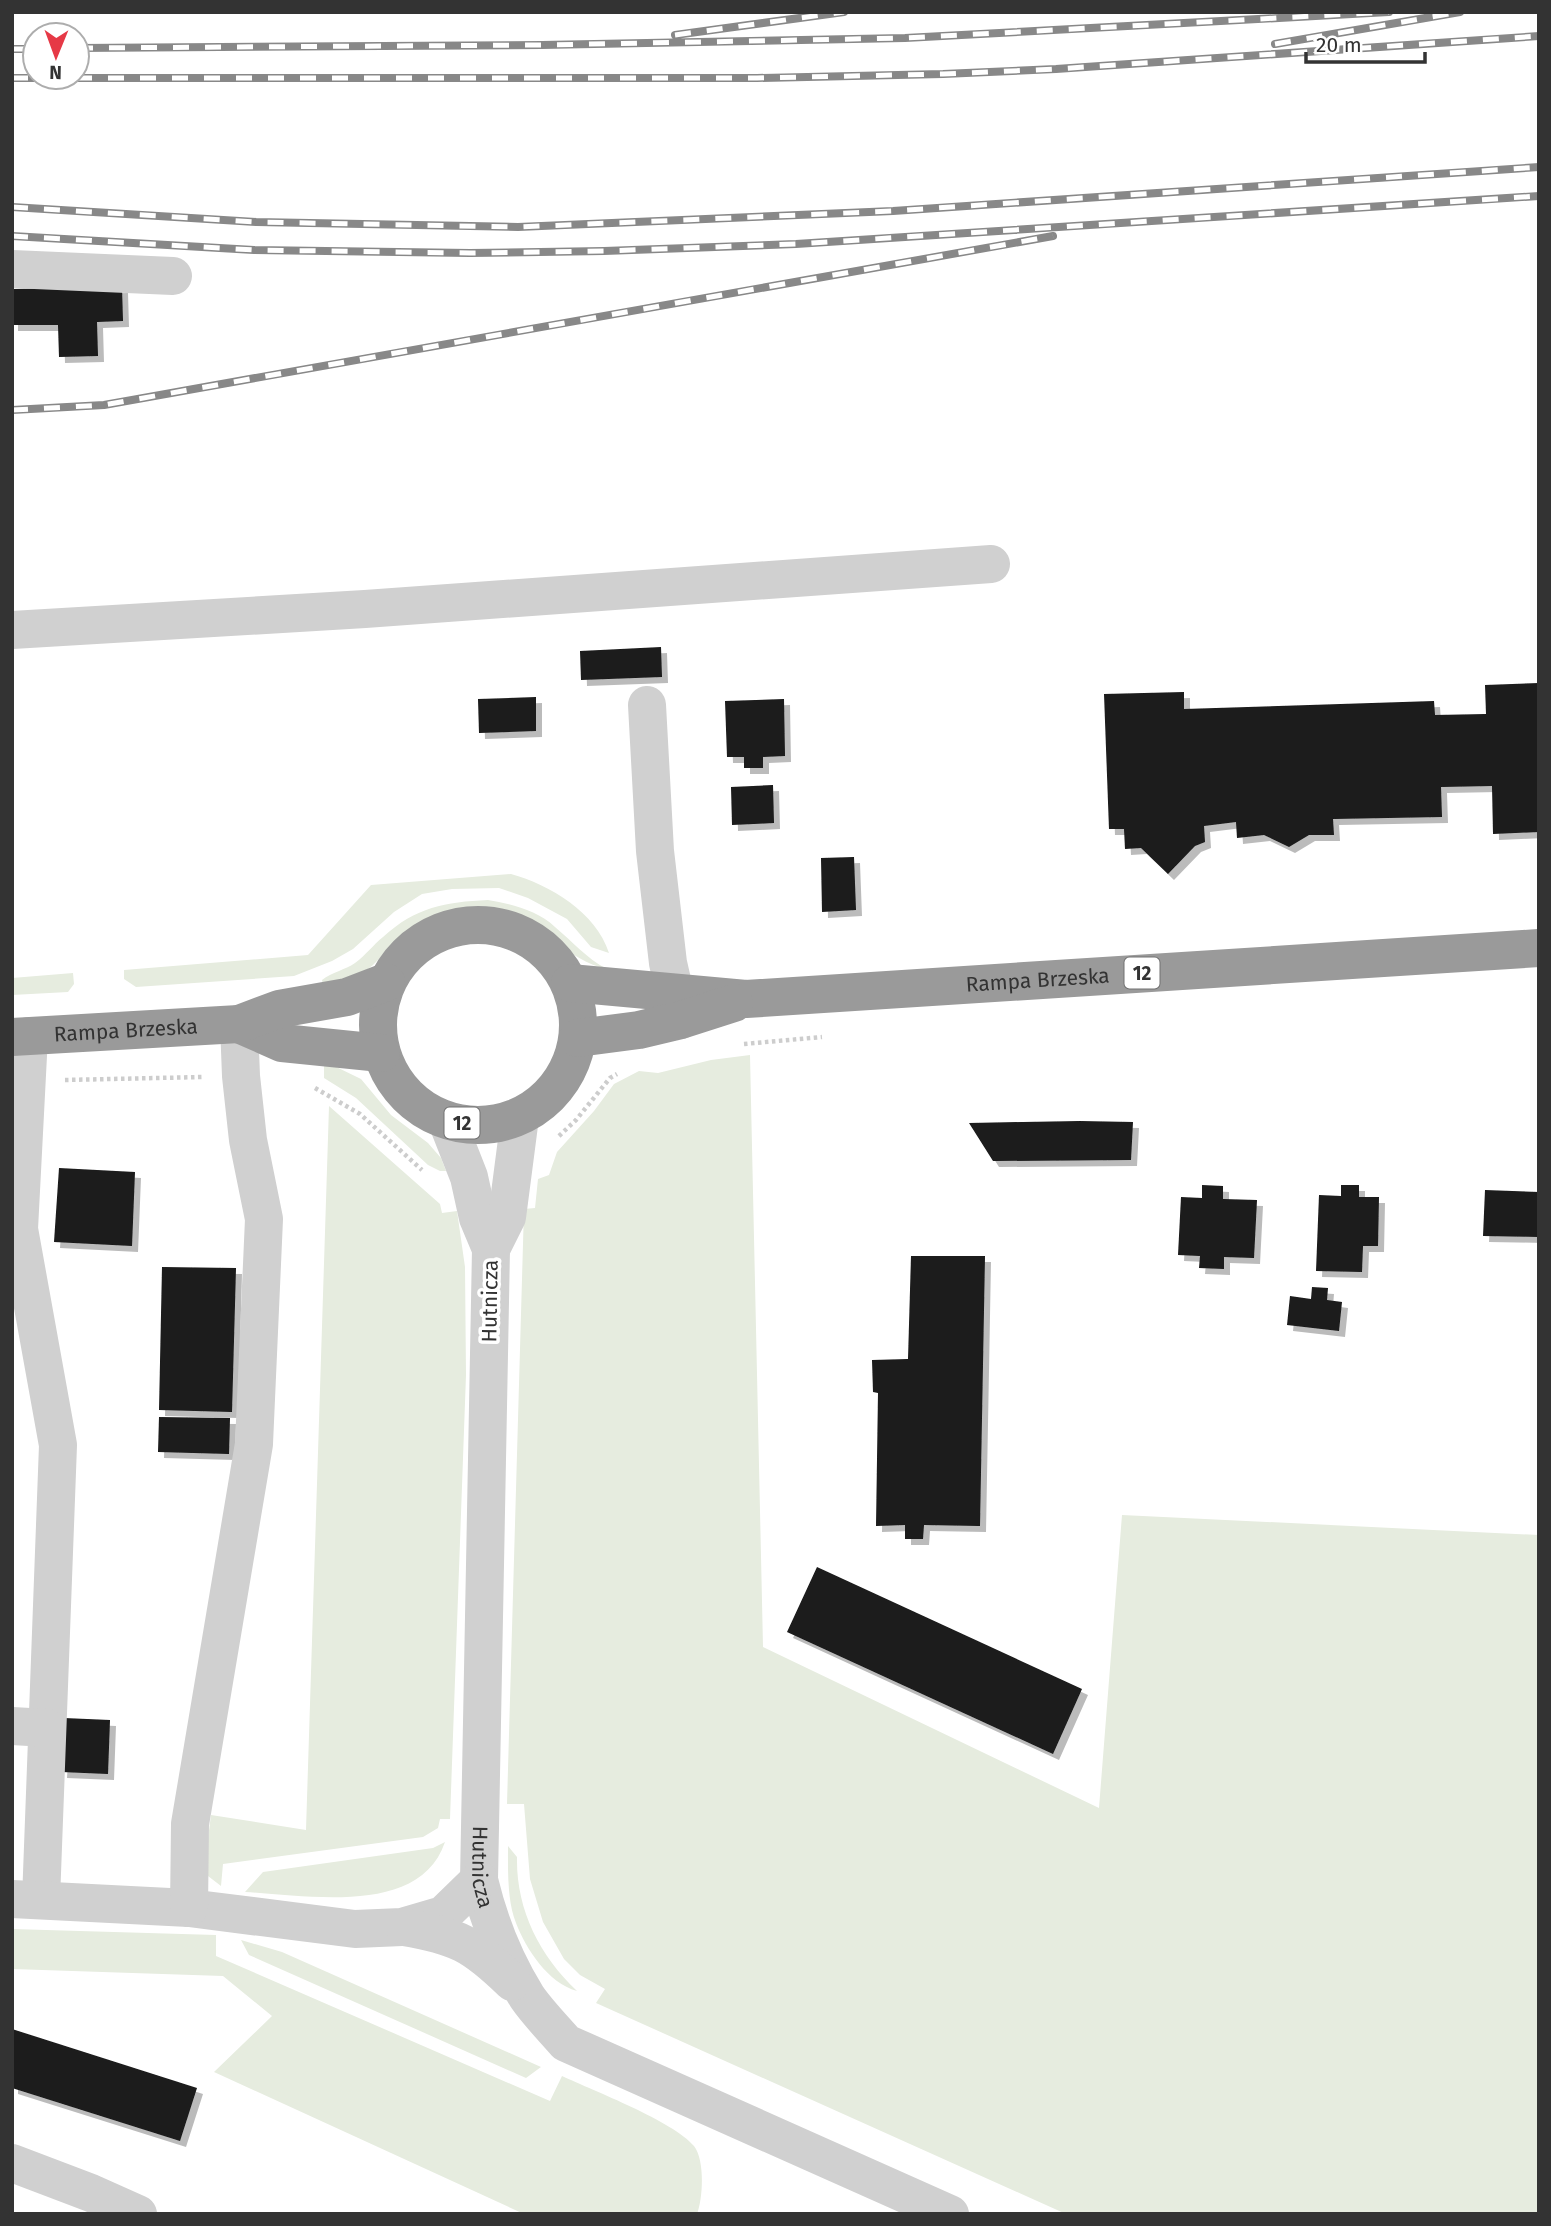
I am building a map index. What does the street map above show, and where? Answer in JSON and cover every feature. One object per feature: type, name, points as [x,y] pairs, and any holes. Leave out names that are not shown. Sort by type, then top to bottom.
[{"type":"highway","name":"12","points":[[462,925],[495,925],[526,935],[552,955],[570,983],[578,1010],[578,1038],[572,1062],[559,1084],[541,1103],[520,1117],[496,1124],[472,1125],[447,1121],[418,1106],[396,1082],[381,1053],[377,1029],[379,1005],[386,982],[405,955],[431,935],[462,925]]},
{"type":"highway","name":"Rampa Brzeska","points":[[570,983],[678,1006],[746,999],[1539,948]]},
{"type":"highway","name":"Rampa Brzeska","points":[[21,1036],[239,1024],[279,1009],[347,997],[386,982]]},
{"type":"highway","name":"Rampa Brzeska","points":[[578,1038],[639,1030],[678,1006]]},
{"type":"highway","name":"Rampa Brzeska","points":[[239,1024],[282,1044],[381,1053]]},
{"type":"street","points":[[12,269],[173,276]]},
{"type":"street","points":[[12,630],[365,609],[991,564]]},
{"type":"street","points":[[647,705],[655,851],[668,963],[678,1006]]},
{"type":"street","points":[[189,1908],[190,1824],[254,1444],[264,1219],[248,1140],[239,1024]]},
{"type":"street","points":[[21,1036],[27,1081],[16,1228],[58,1446],[30,1727],[26,1899],[189,1908],[355,1929],[402,1927],[431,1932],[466,1943],[488,1958],[528,1998]]},
{"type":"street","name":"Hutnicza","points":[[491,1249],[507,1217],[520,1117]]},
{"type":"street","name":"Hutnicza","points":[[447,1121],[469,1177],[478,1217],[491,1249],[479,1880],[488,1917],[528,1998],[566,2043],[929,2210]]},
{"type":"street","points":[[402,1927],[443,1915],[479,1880]]},
{"type":"street","points":[[12,2163],[138,2214]]},
{"type":"path","points":[[737,1045],[829,1036]]},
{"type":"path","points":[[512,1175],[540,1168],[558,1137],[576,1120],[610,1078],[621,1071]]},
{"type":"path","points":[[27,1081],[241,1076]]},
{"type":"path","points":[[310,1085],[360,1114],[421,1169],[446,1180],[469,1177]]},
{"type":"shaded area","points":[[511,874],[541,885],[570,902],[594,925],[609,953],[591,947],[567,919],[528,898],[499,888],[452,889],[422,894],[394,912],[353,949],[332,961],[294,976],[136,987],[124,979],[124,970],[308,955],[371,885]]},
{"type":"shaded area","points":[[488,900],[515,906],[540,916],[607,969],[580,958],[539,928],[515,916],[467,910],[435,917],[420,924],[394,942],[368,969],[354,977],[323,986],[322,980],[355,963],[407,919],[432,908],[458,902]]},
{"type":"shaded area","points":[[73,973],[74,984],[68,992],[12,995],[12,978]]},
{"type":"shaded area","points":[[750,1055],[763,1647],[1099,1808],[1122,1515],[1539,1535],[1539,2214],[1066,2214],[596,2003],[605,1989],[580,1975],[564,1959],[543,1922],[530,1879],[524,1804],[507,1804],[524,1209],[535,1208],[538,1179],[549,1175],[557,1152],[614,1084],[639,1071],[658,1073],[711,1060]]},
{"type":"shaded area","points":[[324,1061],[361,1079],[391,1115],[428,1143],[441,1158],[446,1171],[428,1165],[356,1098],[324,1078]]},
{"type":"shaded area","points":[[329,1106],[440,1204],[442,1213],[457,1211],[465,1267],[466,1375],[450,1819],[440,1819],[438,1828],[423,1837],[223,1864],[221,1886],[208,1876],[205,1862],[211,1815],[306,1830]]},
{"type":"shaded area","points":[[445,1842],[432,1866],[412,1882],[387,1892],[328,1897],[245,1892],[263,1872],[433,1848]]},
{"type":"shaded area","points":[[508,1846],[517,1857],[521,1895],[532,1930],[551,1962],[577,1991],[557,1981],[539,1964],[520,1933],[510,1895]]},
{"type":"shaded area","points":[[12,1929],[216,1935],[216,1956],[550,2101],[562,2076],[651,2117],[684,2136],[694,2146],[700,2160],[702,2179],[697,2214],[524,2214],[214,2072],[272,2016],[223,1976],[12,1969]]},
{"type":"shaded area","points":[[241,1940],[282,1952],[541,2067],[526,2078],[249,1955]]},
{"type":"building","points":[[122,287],[123,321],[97,322],[98,356],[59,357],[58,325],[12,325],[12,289]]},
{"type":"building","points":[[661,647],[662,677],[581,680],[580,651]]},
{"type":"building","points":[[1539,683],[1539,832],[1493,834],[1492,786],[1441,787],[1442,817],[1333,819],[1334,835],[1309,835],[1289,847],[1264,835],[1237,838],[1236,822],[1204,826],[1205,842],[1195,846],[1168,874],[1141,848],[1125,849],[1124,829],[1109,829],[1104,694],[1184,692],[1184,709],[1434,701],[1435,715],[1486,714],[1485,685]]},
{"type":"building","points":[[536,697],[536,731],[479,733],[478,699]]},
{"type":"building","points":[[784,699],[785,756],[763,757],[763,768],[744,768],[744,757],[727,757],[725,701]]},
{"type":"building","points":[[773,785],[774,823],[732,825],[731,787]]},
{"type":"building","points":[[854,857],[856,910],[822,912],[821,858]]},
{"type":"building","points":[[1133,1122],[1131,1160],[993,1161],[969,1123]]},
{"type":"building","points":[[59,1168],[135,1172],[132,1246],[54,1242]]},
{"type":"building","points":[[1202,1185],[1223,1186],[1223,1199],[1257,1200],[1254,1258],[1224,1257],[1224,1269],[1199,1268],[1200,1256],[1178,1255],[1181,1197],[1202,1198]]},
{"type":"building","points":[[1341,1185],[1359,1185],[1359,1197],[1379,1197],[1378,1246],[1363,1246],[1362,1272],[1316,1271],[1319,1195],[1341,1196]]},
{"type":"building","points":[[1485,1190],[1539,1192],[1539,1237],[1483,1236]]},
{"type":"building","points":[[911,1256],[985,1256],[980,1526],[924,1525],[923,1539],[905,1539],[905,1525],[876,1526],[878,1393],[873,1392],[872,1360],[908,1359]]},
{"type":"building","points":[[162,1267],[236,1268],[232,1412],[159,1410]]},
{"type":"building","points":[[1312,1287],[1328,1288],[1327,1300],[1342,1302],[1339,1331],[1287,1325],[1290,1296],[1311,1299]]},
{"type":"building","points":[[159,1417],[230,1418],[229,1454],[158,1452]]},
{"type":"building","points":[[817,1567],[1082,1689],[1053,1754],[787,1632]]},
{"type":"building","points":[[64,1718],[110,1720],[108,1774],[61,1772]]},
{"type":"building","points":[[12,2029],[197,2088],[180,2141],[12,2088]]},
{"type":"railway","points":[[675,35],[844,12]]},
{"type":"railway","points":[[91,48],[542,45],[905,38],[1389,12]]},
{"type":"railway","points":[[1275,44],[1460,12]]},
{"type":"railway","points":[[12,78],[757,78],[943,74],[1056,69],[1539,36]]},
{"type":"railway","points":[[12,49],[21,49]]},
{"type":"railway","points":[[12,207],[256,222],[518,227],[893,211],[1539,167]]},
{"type":"railway","points":[[12,236],[254,250],[470,253],[604,251],[796,244],[1539,196]]},
{"type":"railway","points":[[12,410],[104,405],[1053,236]]}]
